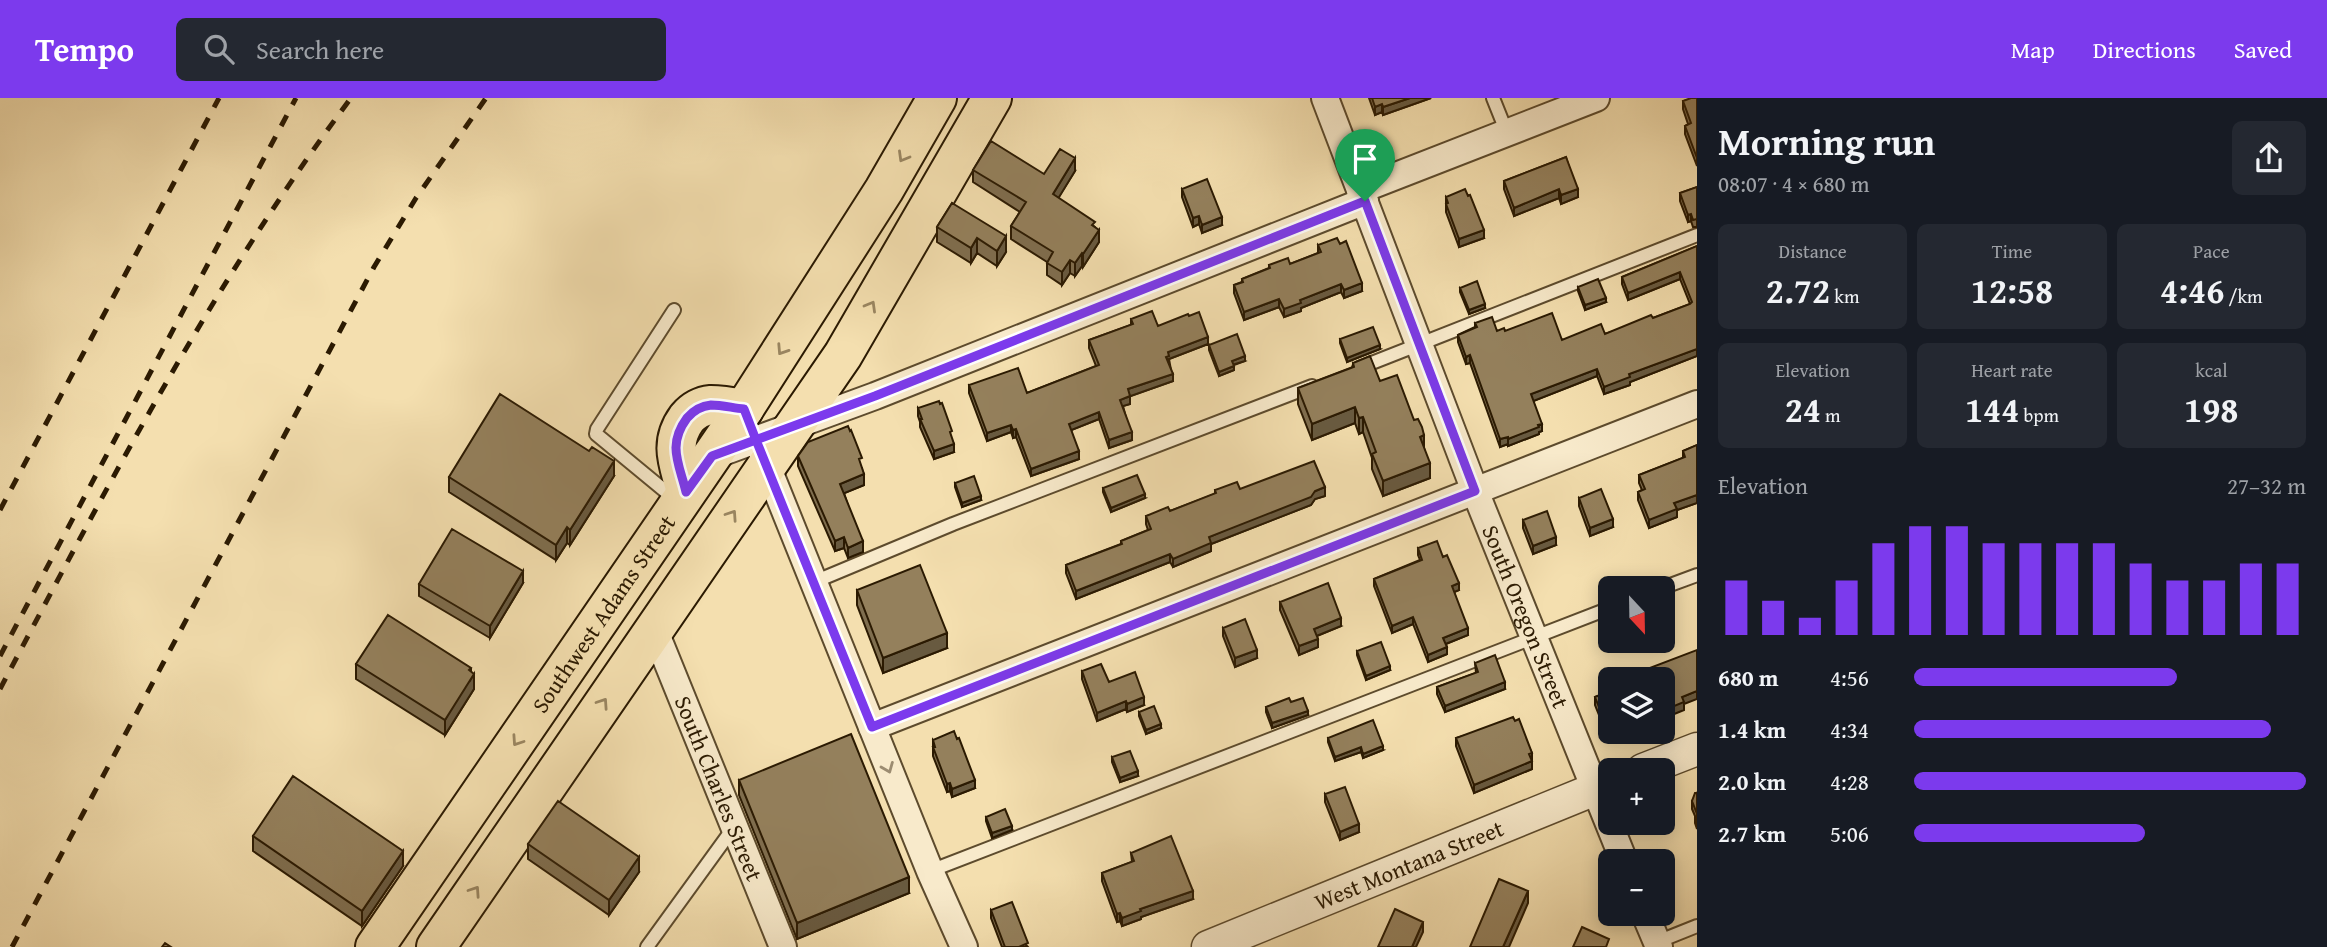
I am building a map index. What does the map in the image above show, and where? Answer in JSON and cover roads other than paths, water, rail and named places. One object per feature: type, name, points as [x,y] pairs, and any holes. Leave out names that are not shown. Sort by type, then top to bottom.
[{"type":"main road","name":"Southwest Adams Street","points":[[436,947],[654,629],[765,435],[884,190],[937,98]]},
{"type":"main road","name":"Southwest Adams Street","points":[[375,947],[712,456],[765,435],[843,355],[992,98]]},
{"type":"main road","points":[[683,497],[676,442],[678,430],[691,413],[713,405],[765,435]]},
{"type":"street","name":"South Oregon Street","points":[[1325,98],[1533,638],[1598,775]]},
{"type":"street","points":[[964,947],[930,871],[814,582],[765,435],[875,396],[1597,98]]},
{"type":"street","points":[[843,355],[849,379],[855,388],[875,396]]},
{"type":"street","points":[[872,727],[1697,404]]},
{"type":"street","name":"South Charles Street","points":[[654,629],[783,947]]},
{"type":"street","points":[[1674,758],[1697,749]]},
{"type":"street","name":"West Montana Street","points":[[1208,947],[1598,788]]},
{"type":"street","points":[[1650,926],[1658,944]]},
{"type":"lane","points":[[1493,98],[1507,133]]},
{"type":"lane","points":[[1341,374],[1697,235]]},
{"type":"lane","points":[[674,310],[596,434],[683,497]]},
{"type":"lane","points":[[814,582],[953,524],[1328,379]]},
{"type":"lane","points":[[1675,583],[1697,575]]},
{"type":"lane","points":[[930,871],[1598,613]]},
{"type":"lane","points":[[647,947],[734,827]]},
{"type":"lane","points":[[1658,944],[1697,926]]},
{"type":"railway","points":[[0,510],[219,98]]},
{"type":"railway","points":[[0,656],[296,98]]},
{"type":"railway","points":[[0,689],[164,387],[253,240],[351,98]]},
{"type":"railway","points":[[12,947],[374,267],[416,198],[486,98]]}]
